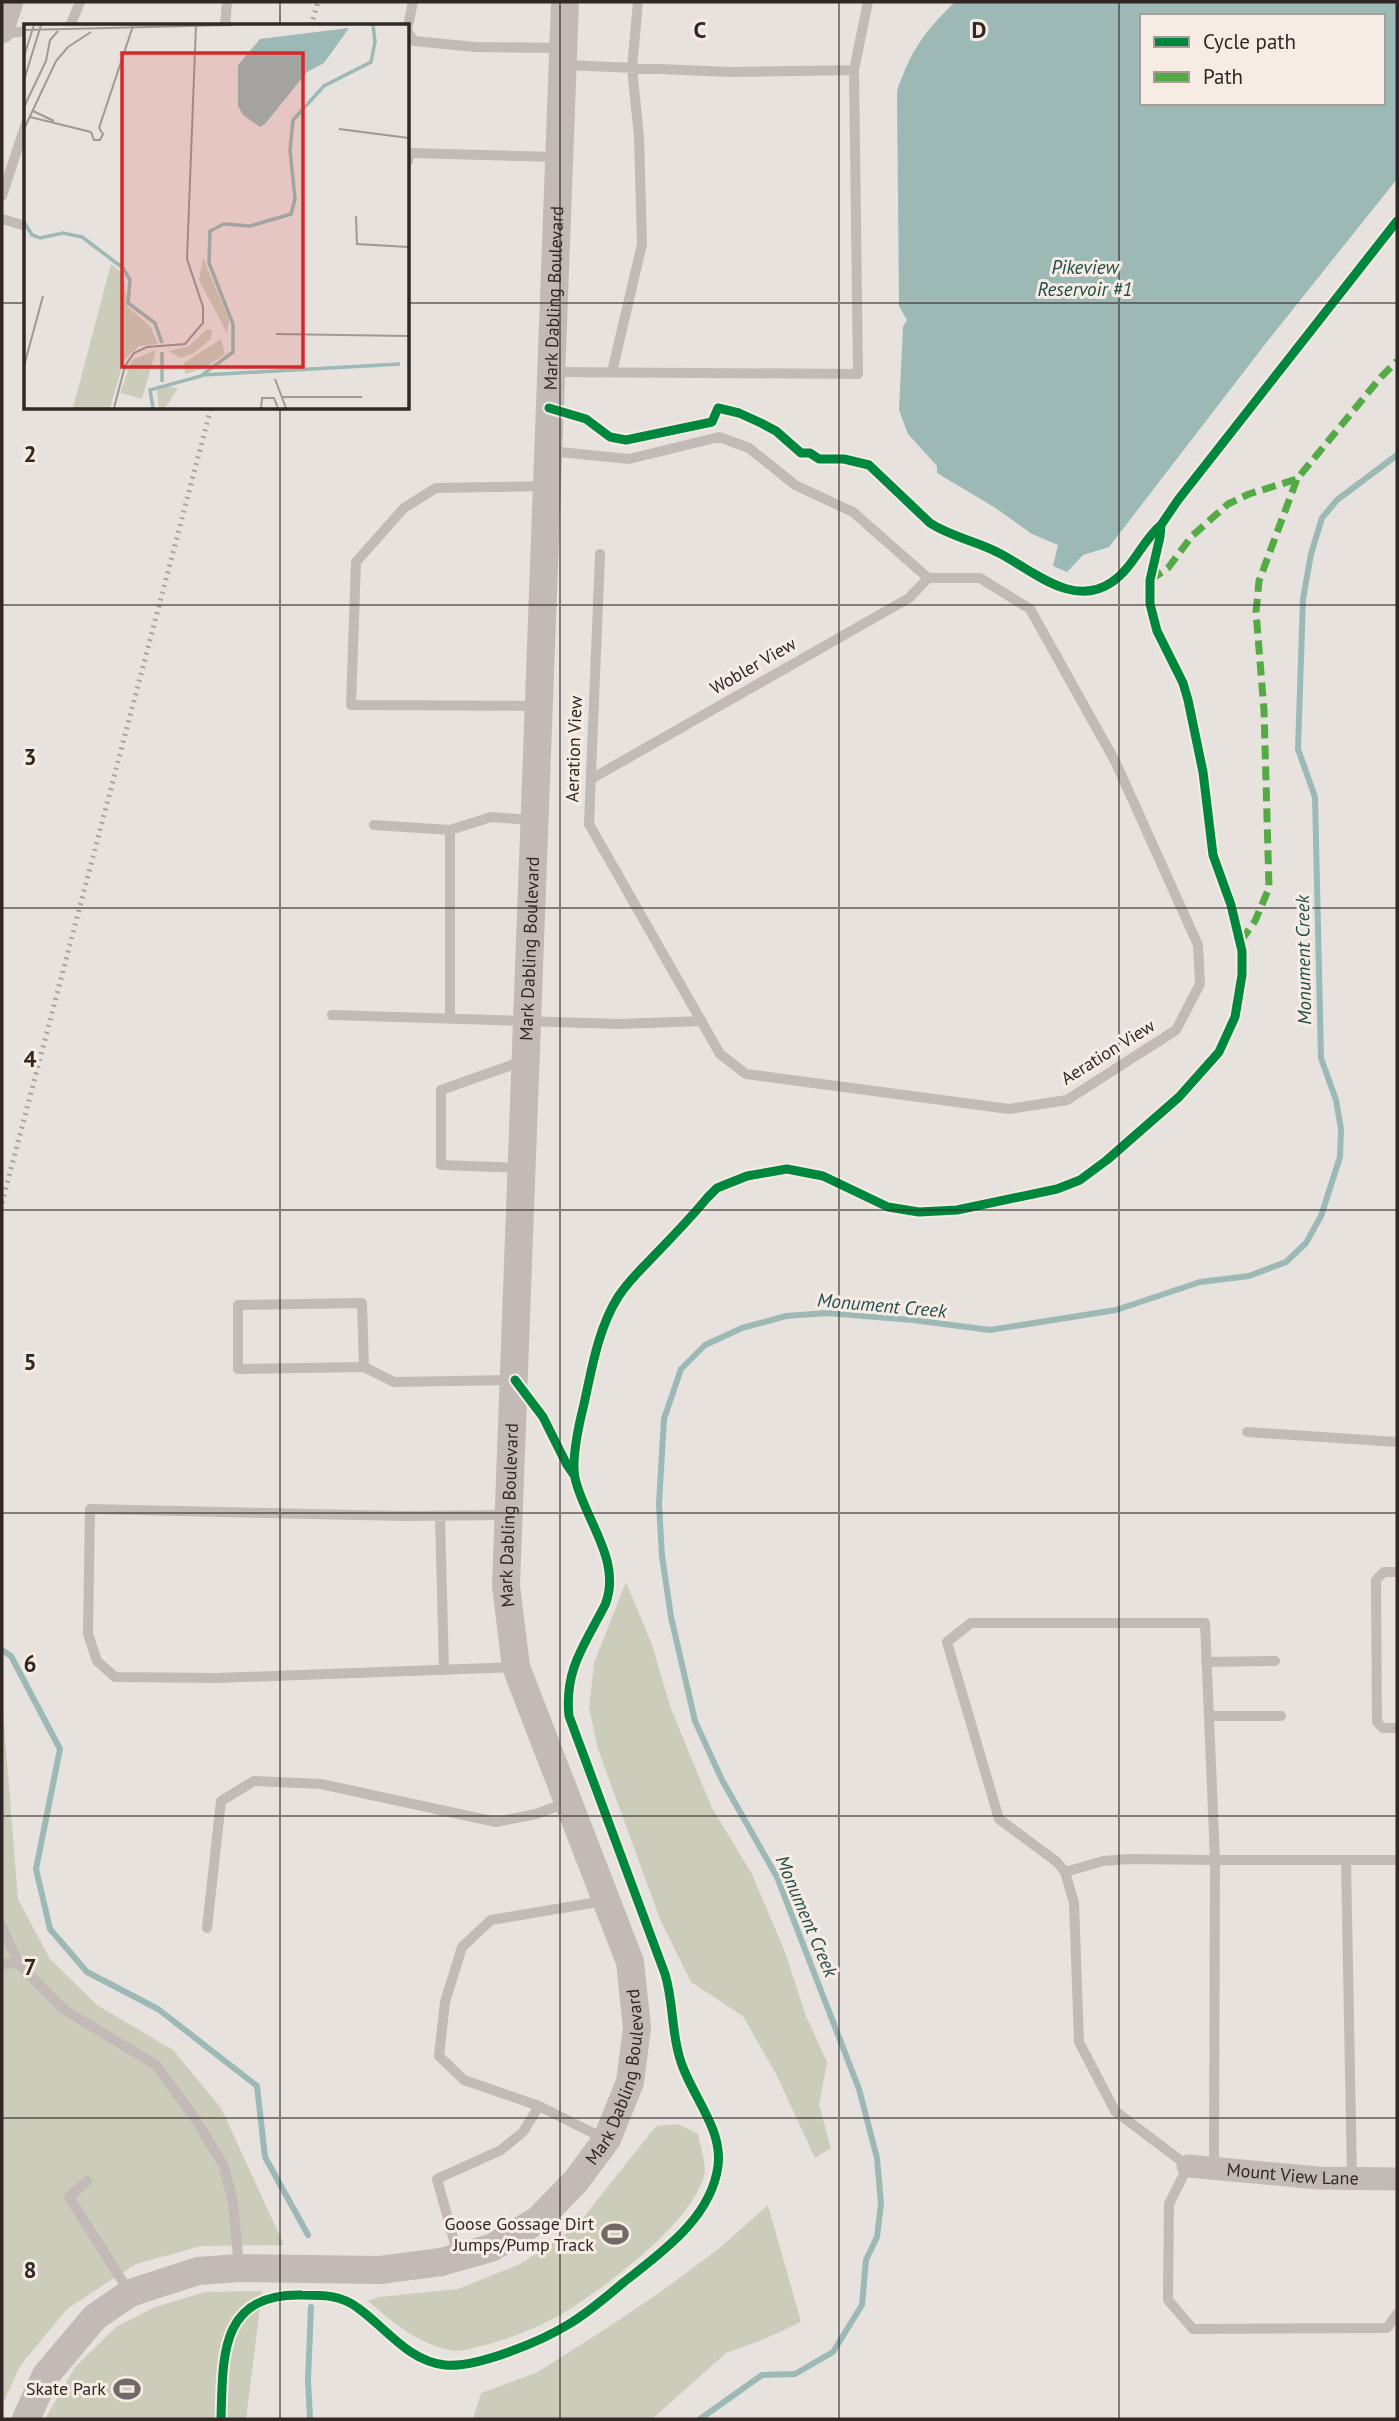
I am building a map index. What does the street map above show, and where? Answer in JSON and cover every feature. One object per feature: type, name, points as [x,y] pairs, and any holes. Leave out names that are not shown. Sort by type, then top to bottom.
[{"type":"street","points":[[2,33],[12,2]]},
{"type":"street","name":"Mark Dabling Boulevard","points":[[26,2419],[46,2375],[94,2317],[130,2293],[198,2271],[239,2268],[380,2270],[441,2262],[491,2248],[538,2220],[576,2181],[607,2140],[630,2082],[637,2028],[630,1962],[516,1667],[506,1586],[565,2]]},
{"type":"street","name":"Mount View Lane","points":[[1188,2166],[1318,2178],[1397,2179]]},
{"type":"lane","points":[[71,24],[80,2]]},
{"type":"lane","points":[[225,24],[227,2]]},
{"type":"lane","points":[[408,24],[413,2]]},
{"type":"lane","points":[[612,372],[642,244],[639,137],[632,68],[638,2]]},
{"type":"lane","points":[[550,372],[858,374],[854,70],[868,2]]},
{"type":"lane","points":[[2,33],[24,31]]},
{"type":"lane","points":[[410,35],[414,41],[563,57],[632,68],[730,72],[854,70]]},
{"type":"lane","points":[[3,189],[24,129]]},
{"type":"lane","points":[[410,152],[559,157]]},
{"type":"lane","points":[[2,219],[24,225]]},
{"type":"lane","points":[[547,450],[628,459],[719,437],[749,448],[795,485],[853,512],[928,578]]},
{"type":"lane","points":[[538,706],[351,705],[356,562],[404,508],[436,488],[546,486]]},
{"type":"lane","name":"Aeration View","points":[[600,554],[589,824],[720,1054],[746,1074],[1009,1109],[1067,1100],[1176,1030],[1200,984],[1198,945],[1121,773],[1030,609],[980,578],[928,578]]},
{"type":"lane","name":"Wobler View","points":[[591,779],[909,598],[928,578]]},
{"type":"lane","points":[[374,825],[450,830],[491,817],[534,820]]},
{"type":"lane","points":[[450,830],[450,1019]]},
{"type":"lane","points":[[332,1015],[618,1024],[702,1021]]},
{"type":"lane","points":[[522,1168],[441,1165],[441,1090],[526,1060]]},
{"type":"lane","points":[[364,1367],[362,1303],[238,1305],[238,1369],[364,1367],[394,1382],[515,1380]]},
{"type":"lane","points":[[1247,1432],[1397,1442]]},
{"type":"lane","points":[[510,1515],[90,1509],[88,1634],[97,1661],[115,1677],[217,1678],[516,1667]]},
{"type":"lane","points":[[440,1516],[444,1670]]},
{"type":"lane","points":[[1397,1572],[1384,1573],[1376,1580],[1377,1722],[1383,1728],[1397,1728]]},
{"type":"lane","points":[[1214,2169],[1214,1860],[1205,1623],[971,1623],[947,1642],[999,1819],[1057,1862],[1065,1872],[1074,1903],[1079,2042],[1115,2111],[1188,2166],[1169,2204],[1168,2300],[1193,2329],[1387,2328],[1397,2314]]},
{"type":"lane","points":[[1206,1662],[1275,1661]]},
{"type":"lane","points":[[1209,1716],[1281,1716]]},
{"type":"lane","points":[[206,1928],[221,1801],[254,1781],[321,1784],[496,1822],[536,1814],[568,1802]]},
{"type":"lane","points":[[1065,1872],[1103,1861],[1128,1859],[1397,1860]]},
{"type":"lane","points":[[1346,1860],[1352,2179]]},
{"type":"lane","points":[[607,1900],[491,1920],[461,1947],[444,2002],[439,2056],[464,2080],[540,2106],[607,2140]]},
{"type":"lane","points":[[2,1927],[18,1963],[63,2009],[156,2065],[194,2117],[224,2166],[233,2203],[239,2268]]},
{"type":"lane","points":[[2,1964],[18,1963]]},
{"type":"lane","points":[[458,2257],[437,2179],[501,2150],[523,2132],[540,2106]]},
{"type":"lane","points":[[87,2181],[69,2197],[130,2293]]},
{"type":"green space","points":[[626,1582],[652,1645],[671,1709],[712,1808],[752,1874],[785,1952],[806,2016],[827,2062],[819,2105],[831,2148],[815,2158],[777,2076],[743,2016],[691,1982],[660,1919],[598,1749],[589,1708],[594,1663]]},
{"type":"green space","points":[[2,1699],[18,1899],[50,1959],[97,2005],[173,2050],[221,2108],[284,2245],[201,2246],[136,2264],[67,2309],[20,2366],[2,2405]]},
{"type":"green space","name":"Goose Gossage Dirt Jumps/Pump Track","points":[[678,2124],[698,2134],[705,2172],[696,2195],[682,2214],[643,2254],[621,2273],[560,2315],[511,2337],[455,2351],[419,2339],[368,2301],[379,2297],[458,2289],[520,2264],[575,2228],[656,2126]]},
{"type":"green space","points":[[768,2205],[801,2322],[726,2353],[652,2419],[473,2419],[481,2393],[536,2373],[601,2332],[721,2247]]},
{"type":"green space","points":[[262,2291],[246,2419],[45,2419],[75,2367],[116,2327],[155,2307],[205,2292]]},
{"type":"water","name":"Pikeview Reservoir #1","points":[[955,2],[1397,2],[1397,179],[1109,547],[1083,555],[1067,572],[1053,566],[1058,545],[1032,534],[994,507],[937,473],[937,466],[908,434],[899,410],[903,327],[907,320],[899,306],[897,91],[913,53]]},
{"type":"waterway","name":"Monument Creek","points":[[700,2419],[762,2375],[795,2374],[833,2352],[862,2305],[866,2260],[877,2237],[881,2204],[877,2158],[859,2089],[777,1877],[722,1780],[695,1721],[671,1617],[662,1556],[659,1504],[664,1419],[681,1369],[705,1345],[742,1328],[786,1316],[827,1313],[990,1330],[1116,1310],[1200,1282],[1249,1276],[1286,1262],[1306,1243],[1321,1216],[1340,1157],[1341,1129],[1336,1100],[1321,1058],[1315,797],[1298,749],[1303,599],[1311,554],[1322,518],[1337,500],[1397,455]]},
{"type":"waterway","points":[[2,1650],[11,1656],[60,1749],[36,1869],[50,1929],[87,1972],[158,2009],[257,2086],[265,2157],[308,2235]]},
{"type":"waterway","points":[[310,2419],[308,2380],[311,2307]]},
{"type":"railway","points":[[312,24],[318,2]]},
{"type":"railway","points":[[2,1203],[210,410]]},
{"type":"marked path","points":[[1150,580],[1168,568],[1192,536],[1228,504],[1249,494],[1297,479],[1397,361]]},
{"type":"marked path","points":[[1241,941],[1255,921],[1269,888],[1264,710],[1256,612],[1259,581],[1297,479]]},
{"type":"cycle path","points":[[221,2419],[223,2373],[231,2333],[240,2317],[255,2305],[275,2297],[302,2295],[338,2298],[358,2308],[420,2357],[445,2365],[474,2362],[526,2345],[557,2331],[583,2314],[669,2246],[706,2202],[714,2185],[718,2166],[716,2139],[681,2062],[665,1974],[569,1716],[568,1700],[573,1671],[605,1605],[609,1589],[606,1556],[580,1493],[574,1470],[578,1431],[601,1335],[611,1309],[625,1287],[717,1188],[747,1176],[787,1169],[823,1176],[888,1207],[919,1212],[957,1210],[1057,1189],[1080,1180],[1107,1160],[1179,1097],[1219,1052],[1235,1017],[1242,975],[1242,951],[1231,905],[1213,855],[1203,772],[1188,700],[1183,683],[1157,631],[1150,604],[1150,580],[1161,525],[1397,221]]},
{"type":"cycle path","points":[[549,408],[586,419],[610,437],[626,440],[712,422],[718,408],[739,413],[776,431],[801,453],[810,453],[819,459],[844,459],[869,465],[930,523],[991,549],[1039,577],[1068,589],[1097,589],[1112,582],[1126,569],[1161,525]]},
{"type":"cycle path","points":[[515,1380],[543,1417],[574,1475]]},
{"type":"place","name":"Goose Gossage Dirt Jumps/Pump Track","points":[[615,2234]]},
{"type":"place","name":"Skate Park","points":[[127,2389]]}]
